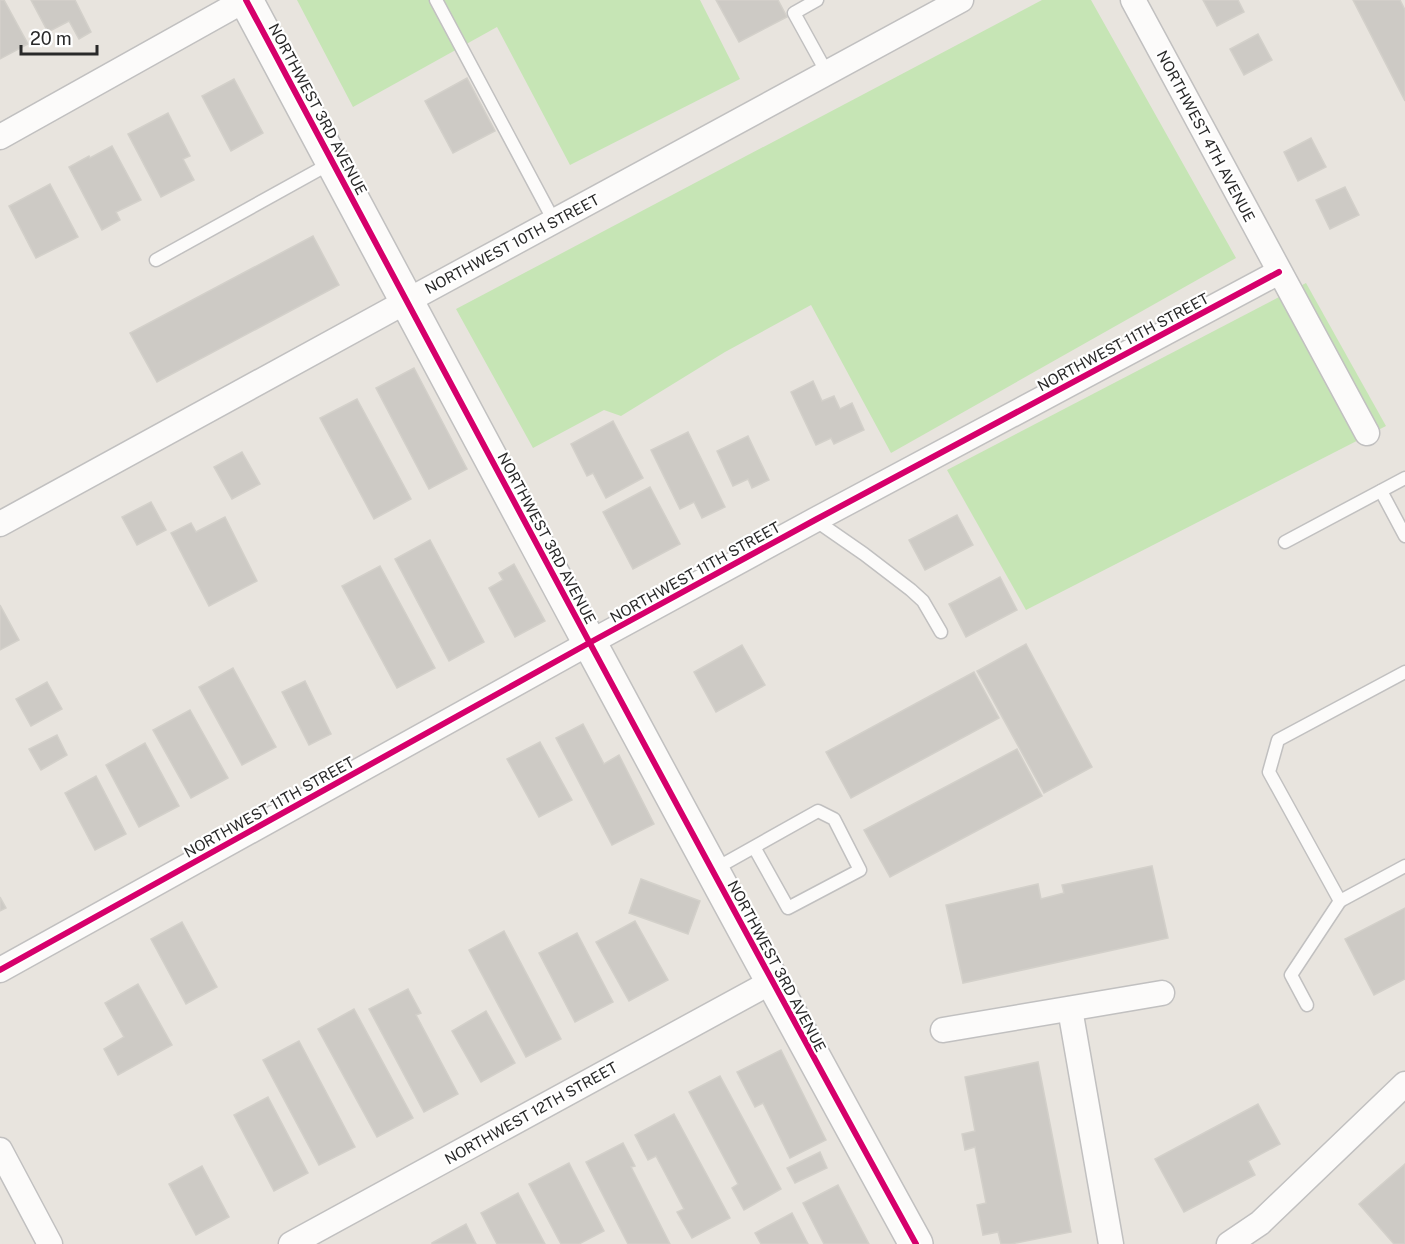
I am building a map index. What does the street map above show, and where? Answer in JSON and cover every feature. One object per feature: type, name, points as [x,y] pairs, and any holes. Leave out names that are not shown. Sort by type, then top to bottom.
[{"type":"street","points":[[0,137],[246,0]]},
{"type":"street","name":"NORTHWEST 3RD AVENUE","points":[[246,0],[771,982],[916,1244]]},
{"type":"street","name":"NORTHWEST 10TH STREET","points":[[0,524],[961,0]]},
{"type":"street","name":"NORTHWEST 4TH AVENUE","points":[[1133,0],[1367,433]]},
{"type":"street","name":"NORTHWEST 11TH STREET","points":[[0,970],[589,643],[1279,272]]},
{"type":"street","name":"NORTHWEST 12TH STREET","points":[[291,1244],[771,982]]},
{"type":"street","points":[[943,1030],[1162,993]]},
{"type":"street","points":[[1070,1009],[1111,1244]]},
{"type":"street","points":[[1229,1244],[1260,1223],[1405,1084]]},
{"type":"street","points":[[0,1150],[50,1244]]},
{"type":"lane","points":[[436,0],[554,221]]},
{"type":"lane","points":[[817,0],[794,13],[827,72]]},
{"type":"lane","points":[[156,260],[332,162]]},
{"type":"lane","points":[[1285,542],[1405,478]]},
{"type":"lane","points":[[1381,491],[1405,536]]},
{"type":"lane","points":[[815,520],[911,590],[923,601],[940,632]]},
{"type":"lane","points":[[1340,901],[1269,772],[1278,740],[1405,672]]},
{"type":"lane","points":[[712,871],[754,847],[818,811],[834,819],[860,870],[788,908],[754,847]]},
{"type":"lane","points":[[1307,1005],[1291,975],[1340,901],[1405,866]]},
{"type":"green space","points":[[297,0],[700,0],[740,79],[570,165],[497,27],[353,107]]},
{"type":"green space","points":[[1042,0],[1091,0],[1236,258],[891,453],[811,305],[725,352],[621,416],[604,410],[533,448],[456,309]]},
{"type":"green space","points":[[1306,283],[1386,426],[1026,610],[947,470]]},
{"type":"building","points":[[0,0],[4,0],[28,44],[0,59]]},
{"type":"building","points":[[31,0],[75,0],[91,32],[79,39],[69,21],[48,32]]},
{"type":"building","points":[[716,0],[778,0],[787,17],[739,42]]},
{"type":"building","points":[[1203,0],[1238,0],[1244,12],[1217,26]]},
{"type":"building","points":[[1353,0],[1400,0],[1405,10],[1405,101]]},
{"type":"building","points":[[1258,34],[1272,60],[1244,75],[1230,49]]},
{"type":"building","points":[[467,78],[495,131],[453,153],[425,101]]},
{"type":"building","points":[[234,79],[263,133],[231,151],[202,96]]},
{"type":"building","points":[[168,113],[190,156],[183,159],[194,180],[161,197],[128,134]]},
{"type":"building","points":[[1311,138],[1326,167],[1298,181],[1284,152]]},
{"type":"building","points":[[112,146],[141,200],[116,212],[120,220],[102,230],[69,167]]},
{"type":"building","points":[[50,184],[78,237],[36,258],[9,206]]},
{"type":"building","points":[[1345,187],[1359,215],[1330,229],[1316,200]]},
{"type":"building","points":[[313,236],[339,285],[157,382],[130,333]]},
{"type":"building","points":[[414,368],[467,469],[429,489],[376,388]]},
{"type":"building","points":[[813,381],[822,401],[834,396],[840,409],[852,403],[864,430],[834,444],[831,438],[816,445],[791,392]]},
{"type":"building","points":[[357,399],[411,499],[374,519],[320,418]]},
{"type":"building","points":[[613,421],[643,478],[606,498],[593,473],[587,476],[571,444]]},
{"type":"building","points":[[688,432],[725,507],[702,518],[694,502],[680,509],[651,450]]},
{"type":"building","points":[[748,436],[769,480],[752,488],[748,479],[733,486],[717,451]]},
{"type":"building","points":[[242,452],[260,484],[232,499],[214,467]]},
{"type":"building","points":[[650,487],[680,544],[633,569],[603,512]]},
{"type":"building","points":[[151,502],[166,530],[137,545],[122,517]]},
{"type":"building","points":[[957,515],[973,545],[925,570],[909,540]]},
{"type":"building","points":[[225,517],[257,581],[209,606],[171,533],[191,523],[196,532]]},
{"type":"building","points":[[430,540],[484,642],[449,661],[395,559]]},
{"type":"building","points":[[514,564],[545,621],[515,637],[489,588],[503,580],[499,573]]},
{"type":"building","points":[[380,566],[435,668],[397,688],[342,586]]},
{"type":"building","points":[[1000,577],[1017,610],[966,637],[949,604]]},
{"type":"building","points":[[0,605],[19,640],[0,650]]},
{"type":"building","points":[[1026,644],[1092,767],[1044,793],[977,671]]},
{"type":"building","points":[[742,645],[765,685],[716,712],[694,672]]},
{"type":"building","points":[[233,668],[276,747],[242,765],[199,687]]},
{"type":"building","points":[[974,672],[999,718],[851,798],[826,752]]},
{"type":"building","points":[[305,681],[331,734],[309,745],[282,692]]},
{"type":"building","points":[[47,682],[62,709],[31,726],[16,699]]},
{"type":"building","points":[[190,710],[228,778],[191,798],[153,730]]},
{"type":"building","points":[[583,724],[604,764],[619,755],[654,824],[612,845],[556,738]]},
{"type":"building","points":[[57,735],[67,755],[41,770],[29,749]]},
{"type":"building","points":[[540,742],[572,800],[539,817],[507,759]]},
{"type":"building","points":[[145,743],[179,806],[139,827],[106,765]]},
{"type":"building","points":[[1017,749],[1042,796],[890,877],[864,830]]},
{"type":"building","points":[[96,776],[126,834],[95,850],[65,793]]},
{"type":"building","points":[[1152,866],[1168,938],[963,983],[946,905],[1038,884],[1041,899],[1064,893],[1062,885]]},
{"type":"building","points":[[641,879],[700,901],[688,934],[629,913]]},
{"type":"building","points":[[0,897],[6,908],[0,911]]},
{"type":"building","points":[[1405,908],[1405,979],[1374,995],[1345,939]]},
{"type":"building","points":[[635,921],[668,980],[629,1001],[596,942]]},
{"type":"building","points":[[182,922],[217,987],[186,1004],[151,939]]},
{"type":"building","points":[[504,931],[561,1039],[526,1057],[469,950]]},
{"type":"building","points":[[577,933],[613,1002],[575,1022],[539,953]]},
{"type":"building","points":[[138,984],[172,1045],[118,1075],[104,1049],[124,1037],[105,1003]]},
{"type":"building","points":[[408,989],[421,1013],[416,1015],[458,1094],[424,1112],[369,1009]]},
{"type":"building","points":[[354,1009],[413,1118],[377,1137],[318,1029]]},
{"type":"building","points":[[486,1011],[515,1063],[481,1082],[452,1031]]},
{"type":"building","points":[[299,1041],[355,1147],[319,1165],[263,1060]]},
{"type":"building","points":[[781,1050],[826,1140],[790,1158],[763,1103],[755,1107],[737,1072]]},
{"type":"building","points":[[1038,1062],[1071,1232],[1001,1244],[998,1232],[983,1235],[977,1205],[986,1203],[975,1147],[965,1150],[962,1134],[975,1131],[965,1077]]},
{"type":"building","points":[[720,1076],[781,1189],[744,1210],[732,1188],[738,1184],[689,1092]]},
{"type":"building","points":[[268,1097],[308,1173],[274,1191],[234,1115]]},
{"type":"building","points":[[1258,1104],[1280,1144],[1248,1161],[1255,1175],[1184,1212],[1155,1159]]},
{"type":"building","points":[[674,1114],[730,1218],[692,1238],[677,1212],[684,1209],[656,1156],[648,1160],[635,1135]]},
{"type":"building","points":[[623,1143],[635,1166],[631,1167],[670,1244],[628,1244],[586,1162]]},
{"type":"building","points":[[820,1152],[827,1168],[795,1183],[787,1168]]},
{"type":"building","points":[[569,1163],[604,1231],[579,1244],[561,1244],[529,1184]]},
{"type":"building","points":[[1405,1164],[1405,1244],[1394,1244],[1359,1204]]},
{"type":"building","points":[[202,1166],[229,1217],[196,1235],[169,1184]]},
{"type":"building","points":[[838,1185],[869,1244],[824,1244],[803,1203]]},
{"type":"building","points":[[518,1193],[545,1244],[497,1244],[481,1213]]},
{"type":"building","points":[[792,1213],[808,1244],[761,1244],[755,1233]]},
{"type":"building","points":[[466,1224],[476,1244],[432,1244],[432,1243]]},
{"type":"cycle path","points":[[246,0],[663,779],[916,1244]]},
{"type":"cycle path","points":[[0,970],[589,643],[1279,272]]}]
